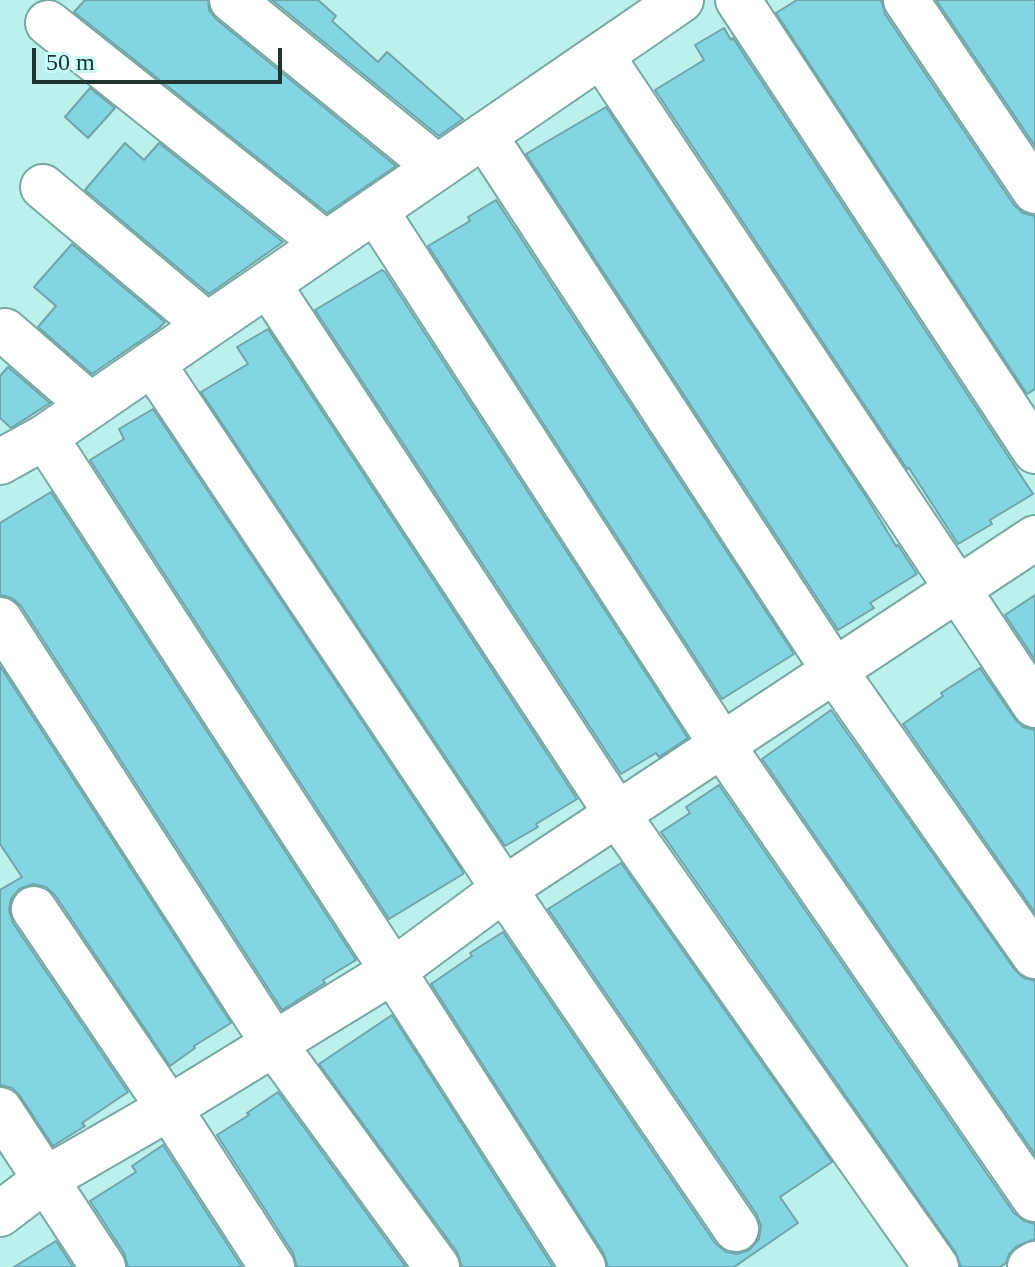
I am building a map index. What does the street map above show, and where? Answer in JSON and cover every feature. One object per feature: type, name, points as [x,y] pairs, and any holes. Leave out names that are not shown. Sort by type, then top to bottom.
[{"type":"street","points":[[232,0],[437,167]]},
{"type":"street","points":[[0,462],[45,437],[681,0]]},
{"type":"street","points":[[738,0],[1035,451]]},
{"type":"street","points":[[906,0],[1035,191]]},
{"type":"street","points":[[48,23],[326,244]]},
{"type":"street","points":[[601,55],[1035,705]]},
{"type":"street","points":[[484,135],[834,670],[1035,956]]},
{"type":"street","points":[[43,187],[207,325]]},
{"type":"street","points":[[375,210],[722,745],[1035,1199]]},
{"type":"street","points":[[268,284],[617,814],[936,1267]]},
{"type":"street","points":[[5,331],[90,405]]},
{"type":"street","points":[[152,363],[736,1229]]},
{"type":"street","points":[[45,437],[583,1267]]},
{"type":"street","points":[[0,1214],[46,1179],[393,971],[504,889],[1035,538]]},
{"type":"street","points":[[0,620],[274,1044],[437,1267]]},
{"type":"street","points":[[34,909],[272,1267]]},
{"type":"street","points":[[0,1110],[103,1267]]},
{"type":"building","points":[[85,0],[208,0],[209,10],[216,19],[396,166],[327,213],[74,12]]},
{"type":"building","points":[[272,0],[318,0],[336,16],[332,21],[378,62],[387,52],[463,119],[439,136]]},
{"type":"building","points":[[797,0],[881,0],[885,14],[1014,205],[1023,213],[1035,216],[1035,389],[1027,394],[776,13]]},
{"type":"building","points":[[936,0],[1035,0],[1035,146]]},
{"type":"building","points":[[724,28],[1033,494],[958,544],[655,90],[704,60],[695,45]]},
{"type":"building","points":[[90,88],[115,108],[88,138],[65,117]]},
{"type":"building","points":[[606,107],[917,574],[870,603],[874,608],[838,630],[526,154]]},
{"type":"building","points":[[125,143],[144,160],[159,143],[283,242],[209,294],[85,190]]},
{"type":"building","points":[[496,200],[794,654],[722,699],[428,246],[470,221],[468,217]]},
{"type":"building","points":[[72,244],[165,322],[92,374],[38,327],[56,306],[34,287]]},
{"type":"building","points":[[382,270],[688,738],[659,757],[656,753],[621,774],[315,310]]},
{"type":"building","points":[[268,329],[577,799],[505,846],[201,392],[248,364],[237,347]]},
{"type":"building","points":[[8,367],[50,403],[11,428],[0,418],[0,376]]},
{"type":"building","points":[[153,409],[463,872],[389,919],[90,460],[124,439],[119,429]]},
{"type":"building","points":[[51,492],[356,960],[282,1010],[21,606],[12,598],[0,595],[0,523]]},
{"type":"building","points":[[1035,595],[1035,660],[1005,615]]},
{"type":"building","points":[[0,666],[231,1023],[194,1046],[170,1066],[55,895],[46,887],[33,884],[19,889],[11,899],[9,910],[13,923],[128,1092],[82,1123],[85,1126],[53,1146],[20,1096],[12,1088],[0,1085],[0,890],[22,877],[0,844]]},
{"type":"building","points":[[980,668],[1015,719],[1023,727],[1035,730],[1035,913],[903,724],[943,696],[941,693]]},
{"type":"building","points":[[831,710],[1015,970],[1024,978],[1035,981],[1035,1155],[762,759]]},
{"type":"building","points":[[719,785],[1014,1213],[1024,1221],[1035,1224],[1035,1239],[1017,1246],[1000,1267],[961,1267],[956,1253],[661,832],[690,813],[686,807]]},
{"type":"building","points":[[621,863],[832,1162],[780,1197],[798,1223],[734,1267],[608,1267],[604,1254],[431,984],[503,932],[715,1243],[726,1252],[737,1254],[749,1250],[759,1239],[761,1226],[757,1215],[548,909]]},
{"type":"building","points":[[392,1015],[553,1267],[462,1267],[457,1252],[319,1064]]},
{"type":"building","points":[[278,1092],[406,1267],[297,1267],[293,1253],[217,1135]]},
{"type":"building","points":[[163,1145],[242,1267],[128,1267],[124,1253],[90,1201],[136,1172],[132,1166]]},
{"type":"building","points":[[56,1241],[73,1267],[14,1267]]}]
